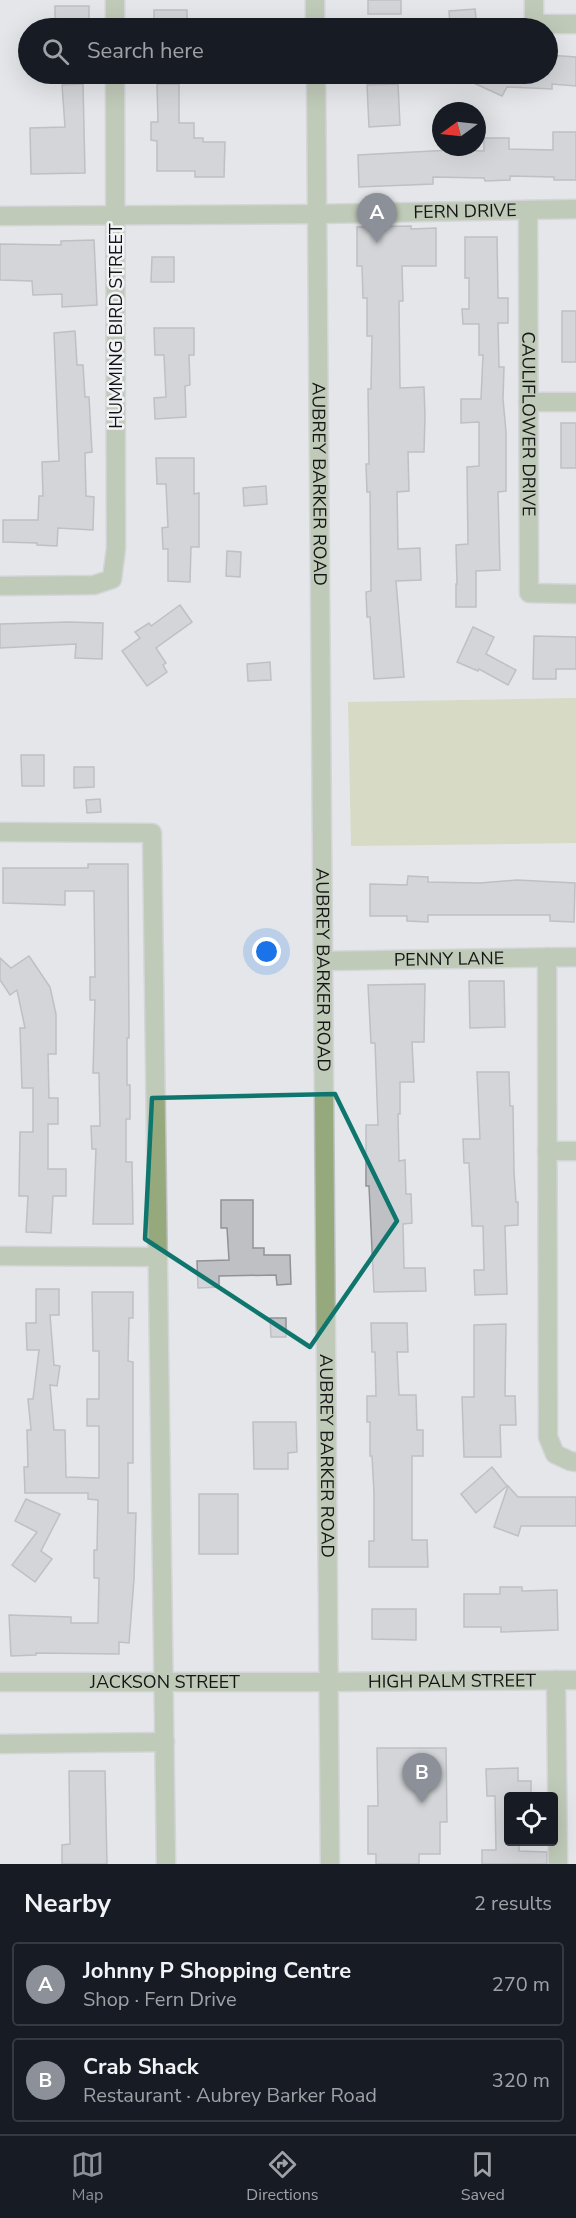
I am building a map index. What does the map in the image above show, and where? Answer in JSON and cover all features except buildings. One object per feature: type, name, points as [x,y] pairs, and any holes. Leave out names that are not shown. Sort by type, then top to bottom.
[{"type":"street","points":[[115,0],[115,18]]},
{"type":"street","points":[[315,0],[315,18]]},
{"type":"street","points":[[534,0],[534,18]]},
{"type":"street","points":[[558,24],[576,24]]},
{"type":"street","name":"HUMMING BIRD STREET","points":[[0,586],[94,585],[112,579],[116,548],[115,84]]},
{"type":"street","name":"AUBREY BARKER ROAD","points":[[316,84],[330,1864]]},
{"type":"street","name":"FERN DRIVE","points":[[0,216],[317,214],[576,209]]},
{"type":"street","name":"CAULIFLOWER DRIVE","points":[[528,210],[529,593],[576,594]]},
{"type":"street","points":[[528,402],[576,402]]},
{"type":"street","points":[[0,832],[153,833],[166,1864]]},
{"type":"street","points":[[547,957],[548,1437],[555,1454],[570,1461],[576,1461]]},
{"type":"street","name":"PENNY LANE","points":[[323,961],[576,957]]},
{"type":"street","points":[[548,1151],[576,1151]]},
{"type":"street","points":[[0,1256],[158,1257]]},
{"type":"street","points":[[556,1680],[558,1864]]},
{"type":"street","name":"HIGH PALM STREET","points":[[329,1682],[576,1680]]},
{"type":"street","name":"JACKSON STREET","points":[[0,1682],[329,1682]]},
{"type":"street","points":[[0,1744],[165,1742]]},
{"type":"highlighted area","points":[[335,1094],[397,1221],[310,1347],[145,1239],[152,1098]]},
{"type":"green space","points":[[576,698],[576,843],[351,846],[348,702]]},
{"type":"place","name":"Johnny P Shopping Centre","points":[[377,243]]},
{"type":"place","name":"Crab Shack","points":[[422,1803]]}]
